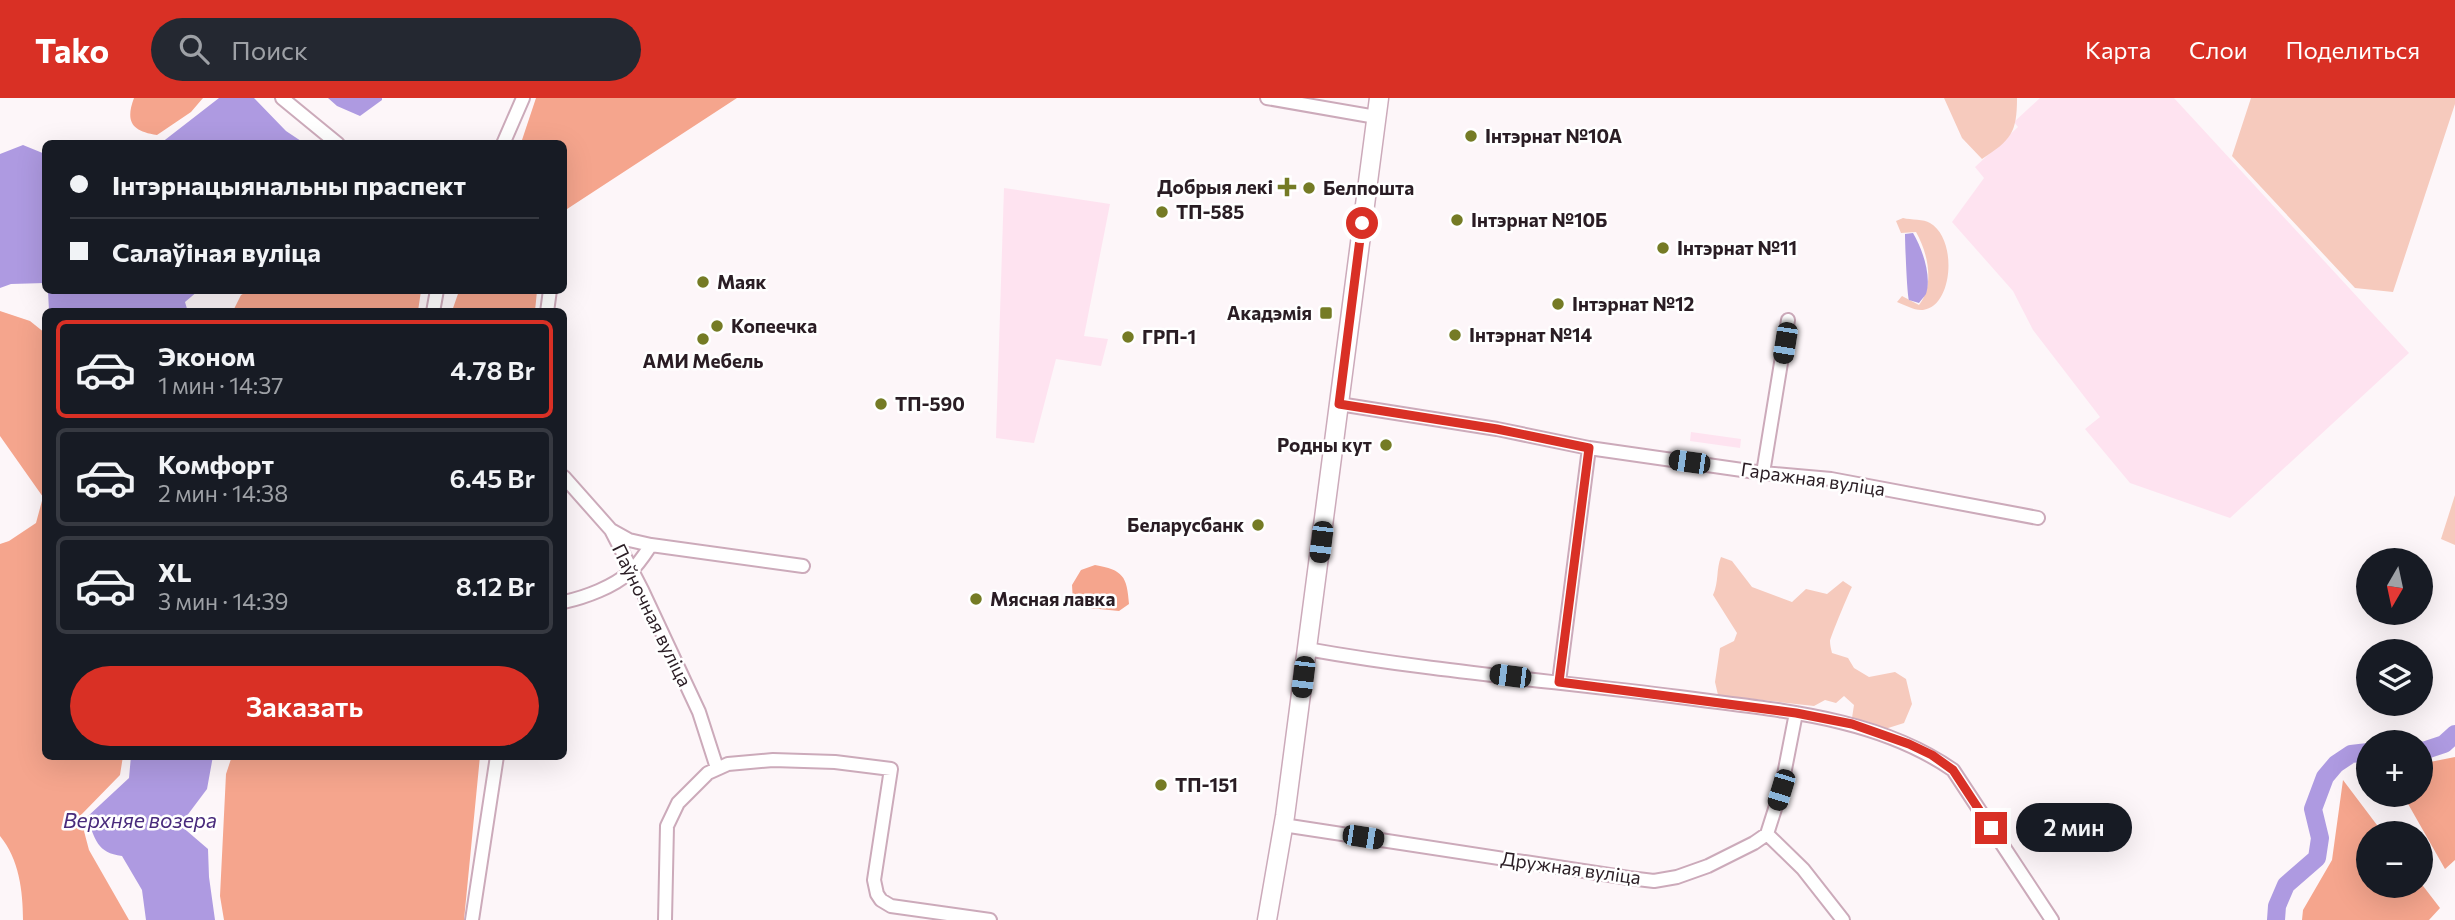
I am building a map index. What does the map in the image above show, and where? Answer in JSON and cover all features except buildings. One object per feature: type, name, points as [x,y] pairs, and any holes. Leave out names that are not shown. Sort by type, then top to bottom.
[{"type":"main road","points":[[1267,920],[1307,649],[1379,98]]},
{"type":"street","points":[[282,98],[333,140]]},
{"type":"street","points":[[505,140],[523,98]]},
{"type":"street","points":[[1267,98],[1376,117]]},
{"type":"street","points":[[1763,473],[1788,320]]},
{"type":"street","name":"Гаражная вуліца","points":[[1339,404],[1497,429],[1589,448],[1763,473],[1832,479],[2038,517]]},
{"type":"street","points":[[1559,682],[1589,448]]},
{"type":"street","name":"Паўночная вуліца","points":[[567,480],[611,530],[699,712],[717,768]]},
{"type":"street","points":[[611,530],[629,540],[651,545],[803,566]]},
{"type":"street","points":[[567,601],[595,592],[632,571],[651,545]]},
{"type":"street","points":[[1307,649],[1363,659],[1796,713],[1852,724],[1909,744],[1932,755],[1953,770],[2052,920]]},
{"type":"street","points":[[1796,713],[1781,790],[1767,834],[1803,869],[1843,920]]},
{"type":"street","points":[[472,920],[496,760]]},
{"type":"street","points":[[665,920],[667,826],[678,803],[708,773],[717,768],[751,761],[797,760],[891,769],[874,874],[877,894],[881,900],[891,906],[990,920]]},
{"type":"street","name":"Дружная вуліца","points":[[1283,825],[1654,881],[1677,877],[1708,866],[1754,844],[1767,834]]},
{"type":"shaded area","points":[[134,98],[203,98],[191,112],[157,135],[142,131],[133,124],[130,113]]},
{"type":"shaded area","points":[[536,98],[737,98],[567,209],[567,140],[522,140]]},
{"type":"shaded area","points":[[1944,98],[2017,98],[2014,128],[2006,141],[1982,159],[1962,138]]},
{"type":"shaded area","points":[[2040,98],[2174,98],[2409,353],[2230,518],[2130,483],[2085,429],[2100,417],[2033,330],[2013,291],[1952,222],[1984,178],[1975,167],[2018,127],[2014,122]]},
{"type":"shaded area","points":[[2251,98],[2455,98],[2393,292],[2355,288],[2232,156]]},
{"type":"shaded area","points":[[1004,188],[1110,204],[1084,336],[1108,339],[1101,366],[1056,359],[1034,443],[996,438]]},
{"type":"shaded area","points":[[1903,218],[1930,223],[1939,231],[1945,243],[1948,257],[1946,285],[1933,306],[1923,310],[1897,302],[1902,296],[1919,305],[1924,297],[1928,279],[1924,249],[1916,232],[1901,233],[1896,221]]},
{"type":"shaded area","points":[[421,294],[418,308],[234,308],[241,295]]},
{"type":"shaded area","points":[[458,294],[537,294],[535,308],[453,308]]},
{"type":"shaded area","points":[[0,311],[30,321],[42,331],[42,496],[0,436]]},
{"type":"shaded area","points":[[1691,432],[1741,439],[1740,448],[1690,441]]},
{"type":"shaded area","points":[[2455,495],[2455,545],[2441,539]]},
{"type":"shaded area","points":[[42,501],[42,760],[122,760],[120,775],[80,816],[89,850],[129,920],[23,920],[16,865],[0,836],[0,544],[36,523]]},
{"type":"shaded area","points":[[1721,557],[1732,561],[1752,587],[1792,602],[1806,589],[1827,594],[1843,581],[1852,587],[1831,638],[1832,653],[1848,658],[1854,668],[1869,677],[1895,672],[1906,679],[1912,704],[1904,723],[1885,729],[1852,718],[1854,705],[1844,696],[1836,703],[1825,700],[1814,706],[1718,695],[1715,682],[1720,648],[1734,641],[1737,633],[1713,595]]},
{"type":"shaded area","points":[[1095,565],[1118,572],[1125,581],[1129,604],[1119,611],[1079,607],[1073,602],[1072,585],[1081,570]]},
{"type":"shaded area","points":[[2455,757],[2455,860],[2445,869],[2433,848],[2433,821],[2418,821],[2410,807],[2433,807],[2433,761]]},
{"type":"shaded area","points":[[231,760],[480,760],[464,920],[224,920],[220,896],[226,774]]},
{"type":"shaded area","points":[[2343,780],[2356,797],[2356,807],[2363,807],[2374,821],[2356,821],[2356,898],[2432,898],[2440,908],[2429,920],[2302,920],[2303,910],[2332,860]]},
{"type":"water","points":[[219,98],[254,98],[286,131],[300,140],[165,140]]},
{"type":"water","points":[[328,98],[382,100],[360,116],[337,106]]},
{"type":"water","points":[[23,145],[42,153],[42,283],[11,284],[0,288],[0,154]]},
{"type":"water","points":[[1913,233],[1923,254],[1928,279],[1926,294],[1919,303],[1909,300],[1908,289],[1905,234]]},
{"type":"water","points":[[48,294],[194,294],[185,302],[187,308],[49,308]]},
{"type":"water","name":"Верхняе возера","points":[[131,760],[212,760],[207,789],[180,825],[208,849],[215,920],[146,920],[142,890],[122,856],[107,852],[98,844],[87,817],[129,778]]},
{"type":"waterway","points":[[2433,748],[2444,744],[2455,734]]},
{"type":"waterway","points":[[2276,920],[2277,906],[2286,885],[2317,858],[2320,838],[2313,809],[2325,777],[2336,764],[2356,753]]},
{"type":"place","name":"Інтэрнат №10А","points":[[1471,136]]},
{"type":"place","name":"Добрыя лекі","points":[[1287,187]]},
{"type":"place","name":"Белпошта","points":[[1309,188]]},
{"type":"place","name":"ТП-585","points":[[1162,212]]},
{"type":"place","name":"Інтэрнат №10Б","points":[[1457,220]]},
{"type":"place","name":"Інтэрнат №11","points":[[1663,248]]},
{"type":"place","name":"Маяк","points":[[703,282]]},
{"type":"place","name":"Інтэрнат №12","points":[[1558,304]]},
{"type":"place","name":"Акадэмія","points":[[1326,313]]},
{"type":"place","name":"Копеечка","points":[[717,326]]},
{"type":"place","name":"Інтэрнат №14","points":[[1455,335]]},
{"type":"place","name":"ГРП-1","points":[[1128,337]]},
{"type":"place","name":"АМИ Мебель","points":[[703,339]]},
{"type":"place","name":"ТП-590","points":[[881,404]]},
{"type":"place","name":"Родны кут","points":[[1386,445]]},
{"type":"place","name":"Беларусбанк","points":[[1258,525]]},
{"type":"place","name":"Мясная лавка","points":[[976,599]]},
{"type":"place","name":"ТП-151","points":[[1161,785]]},
{"type":"route","points":[[1362,223],[1339,404],[1497,429],[1589,448],[1559,682],[1796,713],[1852,724],[1909,744],[1932,755],[1953,770],[1991,828]]}]
